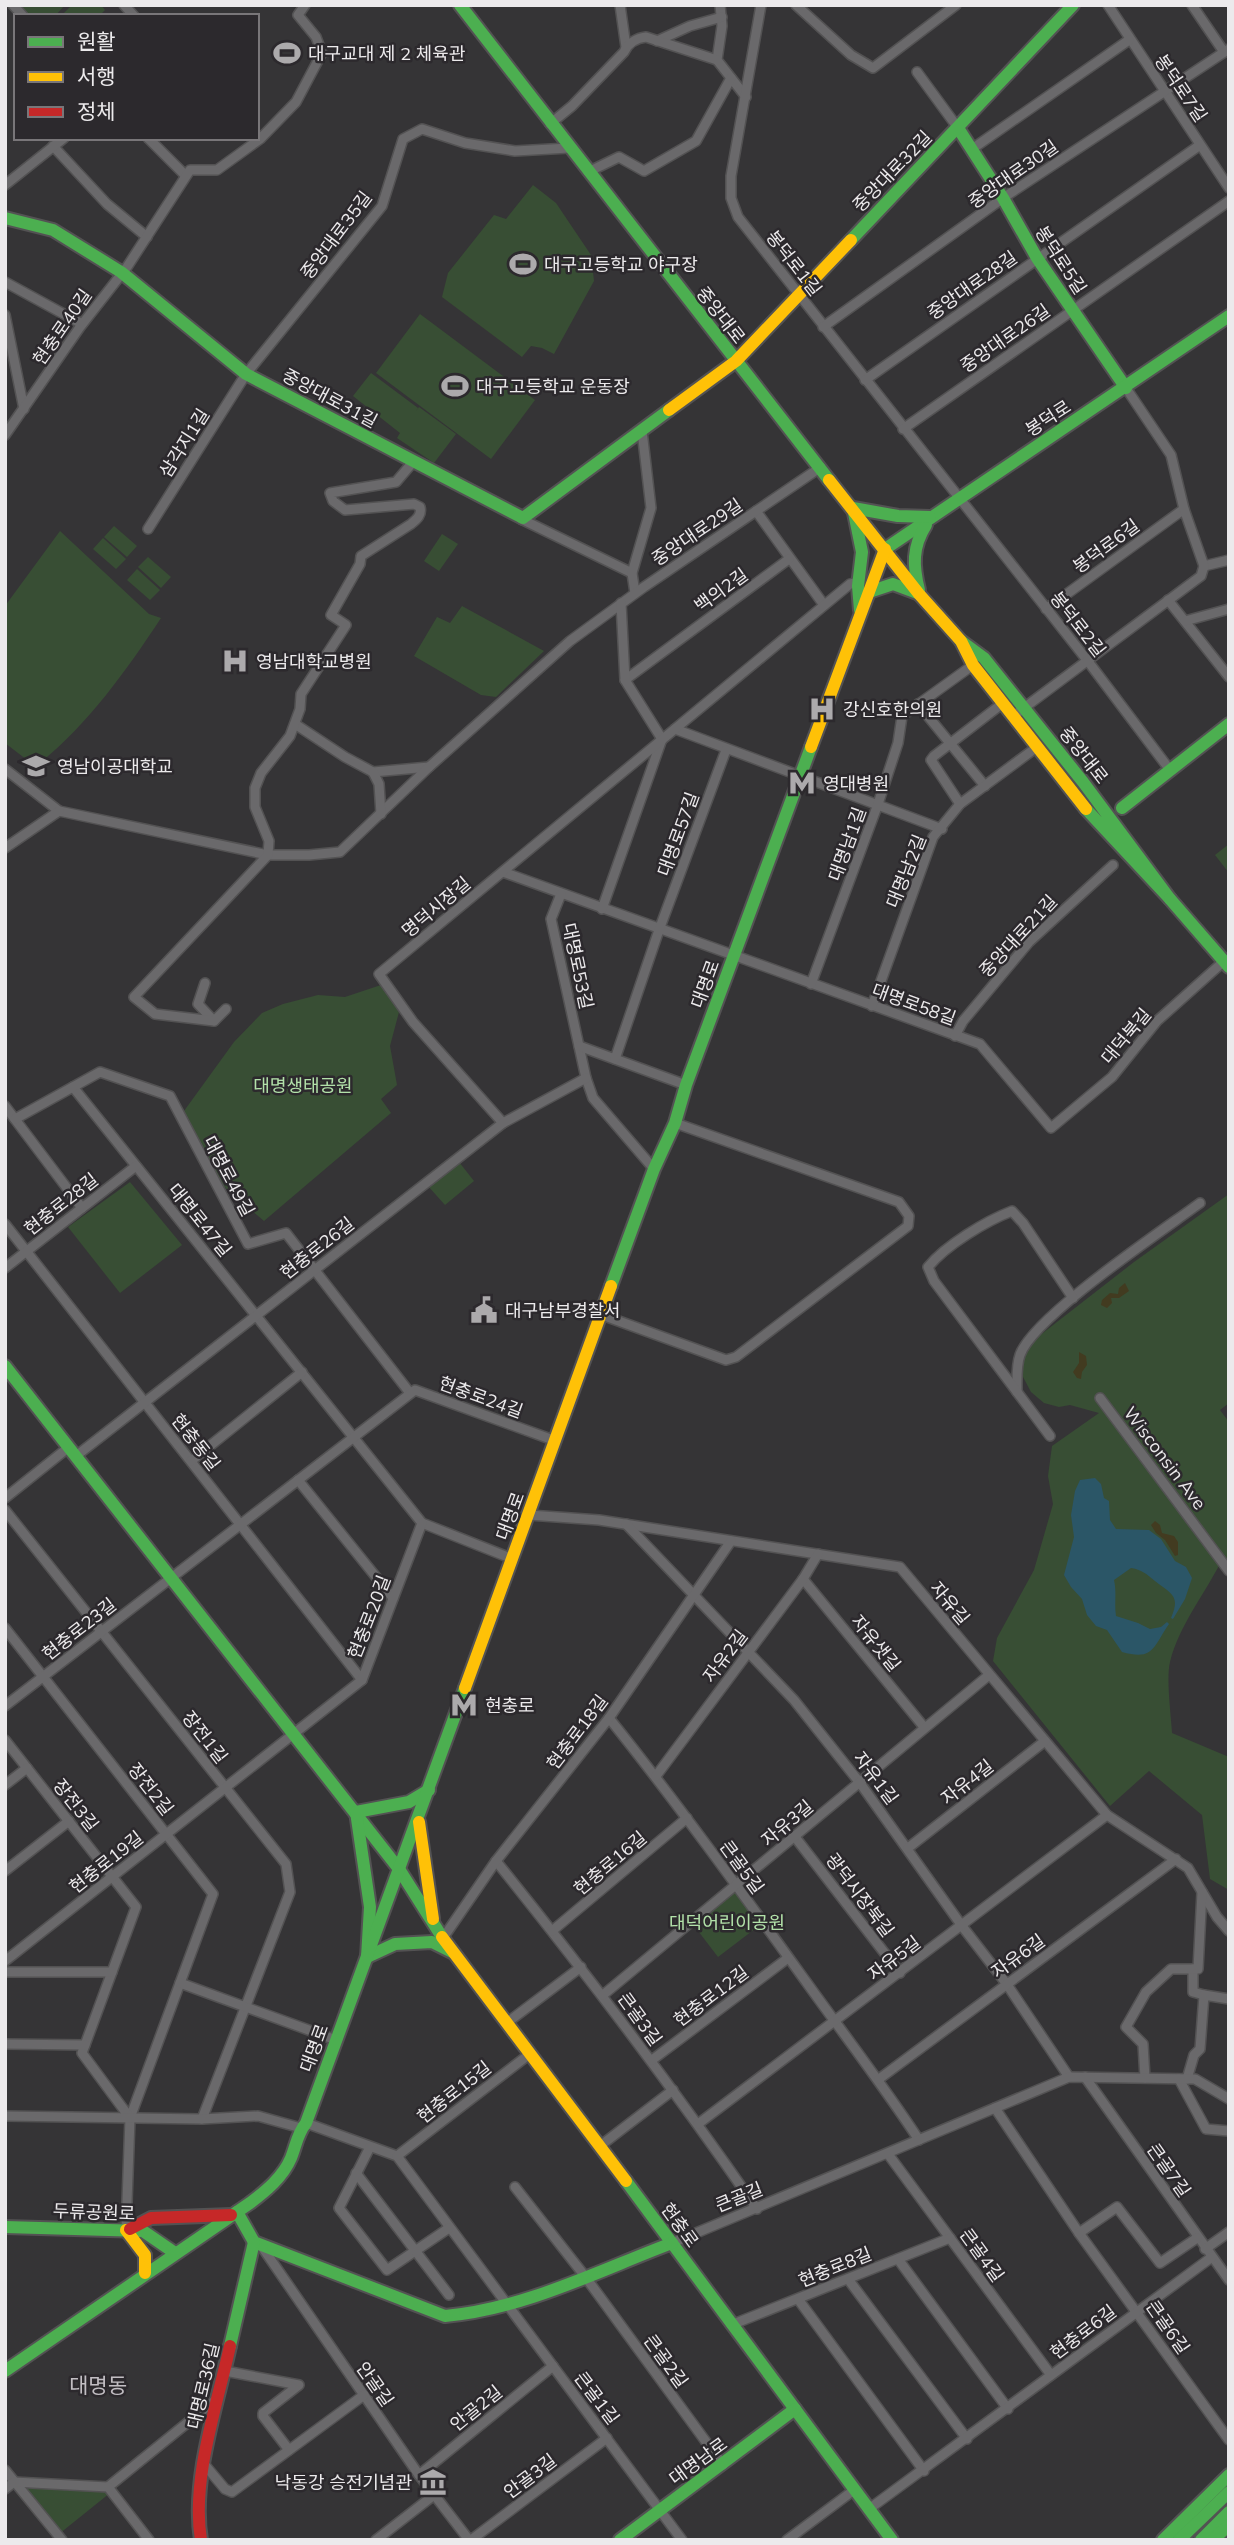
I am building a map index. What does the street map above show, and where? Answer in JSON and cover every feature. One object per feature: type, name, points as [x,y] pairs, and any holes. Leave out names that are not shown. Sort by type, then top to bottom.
[{"type":"main road","name":"중앙대로","points":[[460,5],[550,124],[920,594],[961,641],[984,658],[1037,747],[1081,804],[1170,899],[1226,964]]},
{"type":"main road","name":"중앙대로32길","points":[[736,361],[1073,5]]},
{"type":"main road","name":"봉덕로5길","points":[[958,128],[1003,198],[1037,258],[1126,388]]},
{"type":"main road","name":"중앙대로31길","points":[[5,218],[53,230],[121,272],[246,374],[521,519]]},
{"type":"main road","name":"봉덕로","points":[[885,549],[1229,316]]},
{"type":"main road","points":[[521,519],[736,361]]},
{"type":"main road","points":[[861,614],[859,582],[862,552],[853,508],[898,516],[931,517]]},
{"type":"main road","points":[[920,594],[912,559],[918,535],[931,517]]},
{"type":"main road","name":"대명로","points":[[5,2371],[234,2214],[264,2192],[287,2167],[400,1869],[654,1169],[675,1123],[685,1085],[885,549]]},
{"type":"main road","points":[[869,592],[886,583],[904,586],[920,594]]},
{"type":"main road","name":"중앙대로","points":[[961,641],[973,665],[1003,703],[1018,712],[1083,782],[1170,899]]},
{"type":"main road","points":[[1122,808],[1229,724]]},
{"type":"main road","name":"현충로","points":[[5,1366],[400,1869],[434,1926],[892,2540]]},
{"type":"main road","points":[[429,1789],[409,1802],[356,1812],[370,1907],[367,1957],[395,1944],[432,1941],[454,1953]]},
{"type":"main road","points":[[418,1819],[434,1926]]},
{"type":"main road","points":[[145,2273],[145,2255],[126,2230],[151,2218],[234,2214],[257,2243]]},
{"type":"main road","name":"두류공원로","points":[[5,2227],[143,2231],[175,2253]]},
{"type":"main road","name":"큰골길","points":[[257,2243],[445,2316],[478,2313],[507,2306],[672,2243]]},
{"type":"main road","name":"대명로36길","points":[[201,2540],[198,2522],[204,2464],[257,2243]]},
{"type":"main road","name":"대명남로","points":[[620,2540],[723,2466],[795,2409]]},
{"type":"main road","points":[[1163,2540],[1229,2475]]},
{"type":"main road","points":[[1180,2540],[1229,2492]]},
{"type":"main road","points":[[1201,2540],[1229,2512]]},
{"type":"main road","points":[[1213,2540],[1229,2525]]},
{"type":"street","points":[[259,138],[296,102],[322,53],[316,37],[298,15],[305,5]]},
{"type":"street","points":[[620,5],[626,47]]},
{"type":"street","points":[[718,60],[722,17],[720,5]]},
{"type":"street","name":"봉덕로1길","points":[[761,5],[734,151],[731,198],[738,218],[959,498]]},
{"type":"street","points":[[796,5],[851,55],[873,68],[956,5]]},
{"type":"street","name":"봉덕로7길","points":[[1108,5],[1229,188]]},
{"type":"street","name":"중앙대로30길","points":[[823,327],[1003,198],[1226,50],[1192,5]]},
{"type":"street","points":[[657,41],[722,17]]},
{"type":"street","points":[[550,124],[590,88],[626,47],[639,38],[718,60],[746,97]]},
{"type":"street","points":[[972,149],[1129,40]]},
{"type":"street","name":"봉덕로5길","points":[[917,72],[958,128]]},
{"type":"street","points":[[588,172],[619,157],[644,171],[696,141],[731,78]]},
{"type":"street","name":"중앙대로35길","points":[[246,374],[382,206],[403,139],[422,129],[465,143],[515,151],[569,148]]},
{"type":"street","points":[[5,185],[62,140]]},
{"type":"street","points":[[150,140],[185,175],[190,170],[217,170],[238,157],[257,140]]},
{"type":"street","name":"중앙대로28길","points":[[865,380],[1200,145]]},
{"type":"street","points":[[54,146],[107,204],[147,237]]},
{"type":"street","name":"현충로40길","points":[[5,435],[82,324],[147,237],[185,175]]},
{"type":"street","name":"중앙대로26길","points":[[903,429],[1229,201]]},
{"type":"street","points":[[5,282],[82,324]]},
{"type":"street","points":[[5,315],[7,341],[24,409]]},
{"type":"street","name":"삼각지1길","points":[[148,529],[246,374]]},
{"type":"street","points":[[1018,712],[1201,576],[1204,566],[1184,509],[1171,455],[1126,388]]},
{"type":"street","points":[[635,593],[632,572],[651,508],[642,431]]},
{"type":"street","points":[[214,1021],[155,1014],[134,997],[268,855],[269,841],[255,807],[255,788],[261,773],[290,736],[300,709],[301,694],[346,625],[331,615],[360,564],[361,556],[411,524],[421,511],[420,507],[414,504],[345,510],[333,501],[330,493],[396,482],[414,462]]},
{"type":"street","name":"중앙대로29길","points":[[59,811],[268,855],[340,852],[429,767],[570,640],[821,467]]},
{"type":"street","name":"봉덕로2길","points":[[959,498],[1170,770]]},
{"type":"street","name":"봉덕로6길","points":[[1046,609],[1184,509]]},
{"type":"street","points":[[756,511],[824,605]]},
{"type":"street","points":[[521,519],[632,572]]},
{"type":"street","name":"백의2길","points":[[625,680],[789,559]]},
{"type":"street","points":[[1204,566],[1229,560]]},
{"type":"street","name":"명덕시장길","points":[[503,1123],[413,1022],[379,974],[824,605],[850,584],[859,582]]},
{"type":"street","points":[[1168,600],[1229,677]]},
{"type":"street","points":[[601,909],[662,739],[625,680],[621,603]]},
{"type":"street","points":[[1185,621],[1229,609]]},
{"type":"street","name":"대명남1길","points":[[811,984],[878,804],[898,743],[902,716],[973,665]]},
{"type":"street","points":[[960,804],[931,760],[1003,703]]},
{"type":"street","points":[[918,705],[985,786]]},
{"type":"street","points":[[295,724],[373,772],[429,767]]},
{"type":"street","points":[[675,729],[942,829]]},
{"type":"street","name":"대명남2길","points":[[872,1006],[933,838],[960,804],[1037,747]]},
{"type":"street","name":"대명로57길","points":[[615,1059],[659,930],[726,750]]},
{"type":"street","points":[[5,768],[59,811],[5,848]]},
{"type":"street","points":[[373,772],[379,784],[381,814]]},
{"type":"street","name":"중앙대로21길","points":[[955,1036],[963,1021],[1028,942],[1113,865]]},
{"type":"street","points":[[503,872],[733,957]]},
{"type":"street","name":"대명로53길","points":[[561,894],[551,919],[586,1078],[593,1098],[654,1169]]},
{"type":"street","name":"대명로58길","points":[[733,957],[980,1045],[1051,1128]]},
{"type":"street","name":"대덕북길","points":[[1051,1128],[1112,1077],[1157,1021],[1226,964]]},
{"type":"street","points":[[205,983],[198,1004],[214,1021]]},
{"type":"street","points":[[214,1021],[226,1009]]},
{"type":"street","points":[[579,1046],[685,1085]]},
{"type":"street","name":"대명로49길","points":[[15,1119],[100,1072],[170,1096],[248,1244],[286,1233],[410,1394]]},
{"type":"street","name":"현충로26길","points":[[6,1495],[145,1403],[503,1123],[586,1078]]},
{"type":"street","name":"대명로47길","points":[[73,1087],[422,1522],[513,1559]]},
{"type":"street","points":[[5,1106],[82,1208]]},
{"type":"street","points":[[602,1315],[726,1360],[736,1357],[908,1226],[909,1216],[898,1202],[675,1123]]},
{"type":"street","name":"현충로28길","points":[[5,1268],[136,1166]]},
{"type":"street","points":[[1017,1392],[1019,1356],[1025,1344],[1073,1298],[1200,1203]]},
{"type":"street","points":[[1050,1436],[934,1281],[928,1267],[939,1254],[1012,1211],[1023,1223],[1073,1298]]},
{"type":"street","name":"현충동길","points":[[5,1224],[362,1680]]},
{"type":"street","points":[[191,1461],[302,1372]]},
{"type":"street","name":"현충로24길","points":[[171,1578],[415,1390],[556,1441]]},
{"type":"street","name":"Wisconsin Ave","points":[[1100,1398],[1229,1571]]},
{"type":"street","points":[[298,1480],[393,1598]]},
{"type":"street","name":"장전1길","points":[[5,1510],[286,1864],[290,1892],[202,2119]]},
{"type":"street","name":"자유길","points":[[529,1515],[626,1524],[900,1567],[1107,1815],[1188,1868],[1217,1917],[1229,1931]]},
{"type":"street","name":"현충로20길","points":[[292,1734],[362,1680],[422,1522]]},
{"type":"street","name":"자유1길","points":[[626,1524],[794,1700],[908,1848],[962,1926],[1006,1983],[1069,2077]]},
{"type":"street","name":"현충로18길","points":[[443,1938],[496,1861],[609,1718],[731,1541]]},
{"type":"street","name":"자유2길","points":[[656,1776],[803,1579],[818,1554]]},
{"type":"street","name":"현충로23길","points":[[5,1706],[171,1578]]},
{"type":"street","name":"자유샛길","points":[[803,1579],[925,1727]]},
{"type":"street","name":"장전2길","points":[[5,1628],[213,1894],[130,2118]]},
{"type":"street","name":"자유3길","points":[[603,1995],[989,1675]]},
{"type":"street","name":"큰골5길","points":[[609,1718],[656,1776],[834,2022],[879,2079],[919,2140]]},
{"type":"street","name":"현충로19길","points":[[5,1961],[292,1734]]},
{"type":"street","name":"장전3길","points":[[5,1740],[136,1907],[85,2045]]},
{"type":"street","name":"자유4길","points":[[908,1848],[1045,1741]]},
{"type":"street","points":[[5,1786],[27,1768]]},
{"type":"street","name":"자유5길","points":[[698,2124],[1107,1815]]},
{"type":"street","name":"현충로16길","points":[[552,1931],[687,1818]]},
{"type":"street","points":[[5,1871],[69,1821]]},
{"type":"street","name":"광덕시장북길","points":[[796,1837],[900,1973]]},
{"type":"street","name":"자유6길","points":[[879,2079],[1176,1859]]},
{"type":"street","name":"큰골3길","points":[[496,1861],[652,2060],[757,2209]]},
{"type":"street","points":[[1145,2078],[1143,2044],[1126,2027],[1146,1993],[1171,1969],[1198,1969],[1202,1892]]},
{"type":"street","name":"현충로12길","points":[[652,2060],[789,1958]]},
{"type":"street","points":[[508,2022],[581,1967]]},
{"type":"street","points":[[1193,1969],[1193,1992],[1229,1999]]},
{"type":"street","points":[[5,1972],[112,1972]]},
{"type":"street","points":[[180,1983],[336,2040]]},
{"type":"street","points":[[1204,1995],[1200,2049],[1194,2055],[1183,2079],[1206,2129],[1229,2131]]},
{"type":"street","points":[[5,2044],[85,2045],[82,2053],[130,2118],[126,2230]]},
{"type":"street","name":"현충로15길","points":[[397,2156],[531,2053]]},
{"type":"street","name":"큰골길","points":[[672,2243],[1069,2077],[1195,2079],[1229,2099]]},
{"type":"street","name":"큰골7길","points":[[1085,2077],[1229,2280]]},
{"type":"street","points":[[600,2146],[673,2090]]},
{"type":"street","name":"큰골6길","points":[[995,2108],[1079,2233],[1229,2440]]},
{"type":"street","points":[[5,2116],[202,2119],[258,2116],[304,2125],[397,2156],[507,2306]]},
{"type":"street","points":[[370,2147],[339,2208],[387,2270],[449,2228]]},
{"type":"street","name":"큰골4길","points":[[888,2154],[1051,2375]]},
{"type":"street","points":[[356,2173],[449,2295]]},
{"type":"street","points":[[515,2187],[584,2275]]},
{"type":"street","points":[[1079,2233],[1116,2207],[1160,2263],[1197,2238]]},
{"type":"street","name":"현충로6길","points":[[869,2509],[1138,2311],[1209,2253],[1229,2232]]},
{"type":"street","name":"현충로8길","points":[[732,2325],[950,2238]]},
{"type":"street","name":"안골길","points":[[257,2243],[419,2475],[470,2540]]},
{"type":"street","points":[[898,2259],[1007,2409]]},
{"type":"street","name":"큰골2길","points":[[584,2275],[723,2466]]},
{"type":"street","points":[[848,2279],[967,2439]]},
{"type":"street","points":[[798,2299],[924,2471]]},
{"type":"street","name":"큰골1길","points":[[507,2306],[682,2540]]},
{"type":"street","name":"안골2길","points":[[419,2475],[553,2366]]},
{"type":"street","points":[[225,2371],[299,2385],[263,2413],[289,2450]]},
{"type":"street","points":[[204,2464],[225,2489],[232,2492],[364,2395]]},
{"type":"street","points":[[5,2489],[14,2482],[108,2487],[219,2397]]},
{"type":"street","name":"안골3길","points":[[470,2540],[607,2438]]},
{"type":"street","points":[[5,2470],[58,2538]]},
{"type":"street","points":[[108,2487],[149,2540]]},
{"type":"street","points":[[787,2540],[854,2490]]},
{"type":"street","points":[[376,2540],[435,2495]]},
{"type":"green space","points":[[13,5],[65,5],[57,14],[21,14]]},
{"type":"green space","points":[[72,5],[101,5],[105,10],[101,14],[63,14]]},
{"type":"green space","name":"대구고등학교 야구장","points":[[533,185],[556,203],[591,255],[594,281],[554,354],[531,346],[522,357],[442,297],[448,273],[494,215],[506,219]]},
{"type":"green space","name":"대구고등학교 운동장","points":[[420,314],[535,400],[491,459],[376,373]]},
{"type":"green space","points":[[371,373],[418,408],[416,411],[419,407],[456,434],[434,463],[397,438],[400,433],[353,396]]},
{"type":"green space","points":[[114,526],[137,546],[127,557],[104,537]]},
{"type":"green space","points":[[60,531],[149,614],[161,618],[91,714],[40,763],[31,763],[5,743],[5,606]]},
{"type":"green space","points":[[442,534],[458,544],[439,571],[424,561]]},
{"type":"green space","points":[[103,538],[126,559],[116,569],[93,549]]},
{"type":"green space","points":[[148,557],[171,577],[161,588],[138,567]]},
{"type":"green space","points":[[137,569],[160,590],[150,600],[127,580]]},
{"type":"green space","points":[[462,606],[544,651],[496,697],[481,695],[414,656],[437,617],[450,623]]},
{"type":"green space","points":[[1229,844],[1229,873],[1215,855]]},
{"type":"green space","name":"대명생태공원","points":[[381,985],[399,1012],[390,1046],[397,1085],[381,1099],[391,1113],[264,1221],[222,1185],[184,1111],[234,1042],[262,1013],[283,1004],[318,995],[345,997]]},
{"type":"green space","points":[[459,1162],[474,1181],[445,1205],[428,1186]]},
{"type":"green space","points":[[130,1182],[182,1245],[120,1293],[68,1227]]},
{"type":"green space","points":[[1229,1194],[1229,1403],[1220,1410],[1229,1422],[1229,1562],[1224,1556],[1187,1621],[1174,1648],[1168,1677],[1172,1733],[1229,1757],[1229,1890],[1210,1879],[1202,1815],[1149,1771],[1110,1806],[993,1661],[997,1638],[1034,1570],[1053,1504],[1048,1476],[1052,1446],[1099,1413],[1070,1405],[1059,1407],[1044,1403],[1031,1392],[1023,1377],[1022,1358],[1030,1343],[1134,1262]]},
{"type":"green space","name":"대덕어린이공원","points":[[737,1886],[760,1925],[718,1957],[692,1923]]},
{"type":"green space","points":[[18,2484],[107,2489],[110,2493],[59,2534]]},
{"type":"sand","points":[[1125,1283],[1129,1291],[1119,1298],[1111,1298],[1112,1303],[1107,1308],[1101,1305],[1102,1300],[1110,1293],[1118,1294],[1119,1288]]},
{"type":"sand","points":[[1079,1352],[1086,1356],[1087,1365],[1081,1379],[1073,1372],[1079,1363]]},
{"type":"sand","points":[[1155,1521],[1160,1525],[1162,1533],[1174,1536],[1178,1542],[1178,1555],[1175,1556],[1165,1540],[1156,1533],[1151,1525]]},
{"type":"water","points":[[1095,1478],[1101,1484],[1104,1498],[1109,1501],[1110,1520],[1116,1529],[1149,1530],[1161,1539],[1175,1561],[1186,1567],[1192,1578],[1185,1599],[1173,1619],[1173,1596],[1144,1573],[1131,1568],[1114,1580],[1116,1616],[1150,1629],[1161,1627],[1167,1622],[1169,1624],[1152,1650],[1141,1655],[1122,1652],[1107,1630],[1096,1626],[1087,1615],[1082,1599],[1064,1575],[1074,1537],[1071,1515],[1075,1491],[1080,1480]]},
{"type":"traffic: fast","points":[[460,5],[829,480]]},
{"type":"traffic: fast","points":[[851,240],[1073,5]]},
{"type":"traffic: fast","points":[[958,128],[1003,198],[1037,258],[1126,388]]},
{"type":"traffic: fast","points":[[5,218],[53,230],[121,272],[246,374],[523,518],[669,410]]},
{"type":"traffic: fast","points":[[885,549],[1229,316]]},
{"type":"traffic: fast","points":[[860,610],[858,586],[862,552],[853,508],[898,516],[930,517]]},
{"type":"traffic: fast","points":[[919,590],[915,557],[918,541],[926,525]]},
{"type":"traffic: fast","points":[[869,592],[893,584],[917,593]]},
{"type":"traffic: fast","points":[[961,641],[984,658],[1083,782],[1170,899],[1086,809]]},
{"type":"traffic: fast","points":[[1122,808],[1229,724]]},
{"type":"traffic: fast","points":[[611,1286],[654,1169],[675,1123],[686,1085],[811,747]]},
{"type":"traffic: fast","points":[[1170,899],[1229,967]]},
{"type":"traffic: fast","points":[[5,1366],[399,1869],[442,1937]]},
{"type":"traffic: fast","points":[[5,2371],[250,2203],[279,2177],[291,2158],[306,2123],[465,1688]]},
{"type":"traffic: fast","points":[[429,1790],[409,1802],[356,1812],[370,1907],[367,1957],[395,1944],[432,1942],[452,1952]]},
{"type":"traffic: fast","points":[[626,2181],[892,2540]]},
{"type":"traffic: fast","points":[[237,2212],[254,2242],[445,2316],[503,2306],[532,2297],[672,2243]]},
{"type":"traffic: fast","points":[[5,2227],[143,2231],[175,2253]]},
{"type":"traffic: fast","points":[[230,2346],[254,2242]]},
{"type":"traffic: fast","points":[[620,2540],[795,2409]]},
{"type":"traffic: fast","points":[[1163,2540],[1229,2475]]},
{"type":"traffic: fast","points":[[1179,2540],[1229,2492]]},
{"type":"traffic: fast","points":[[1201,2540],[1229,2512]]},
{"type":"traffic: fast","points":[[1213,2540],[1229,2525]]},
{"type":"traffic: slow","points":[[669,410],[736,361],[851,240]]},
{"type":"traffic: slow","points":[[829,480],[919,594],[961,641],[973,665],[1086,809]]},
{"type":"traffic: slow","points":[[811,747],[885,549]]},
{"type":"traffic: slow","points":[[465,1688],[611,1286]]},
{"type":"traffic: slow","points":[[419,1822],[433,1919]]},
{"type":"traffic: slow","points":[[442,1937],[626,2181]]},
{"type":"traffic: slow","points":[[126,2230],[145,2255],[145,2273]]},
{"type":"traffic: jam","points":[[130,2229],[151,2218],[231,2215]]},
{"type":"traffic: jam","points":[[201,2540],[199,2493],[202,2468],[230,2346]]},
{"type":"place","name":"대구교대 제 2 체육관","points":[[287,53]]},
{"type":"place","name":"대구고등학교 야구장","points":[[523,264]]},
{"type":"place","name":"대구고등학교 운동장","points":[[455,386]]},
{"type":"place","name":"영남대학교병원","points":[[235,661]]},
{"type":"place","name":"강신호한의원","points":[[822,709]]},
{"type":"place","name":"영남이공대학교","points":[[36,766]]},
{"type":"place","name":"영대병원","points":[[802,783]]},
{"type":"place","name":"대구남부경찰서","points":[[484,1310]]},
{"type":"place","name":"현충로","points":[[464,1705]]},
{"type":"place","name":"낙동강 승전기념관","points":[[433,2482]]},
{"type":"district","name":"대명동","points":[[98,2385]]}]
